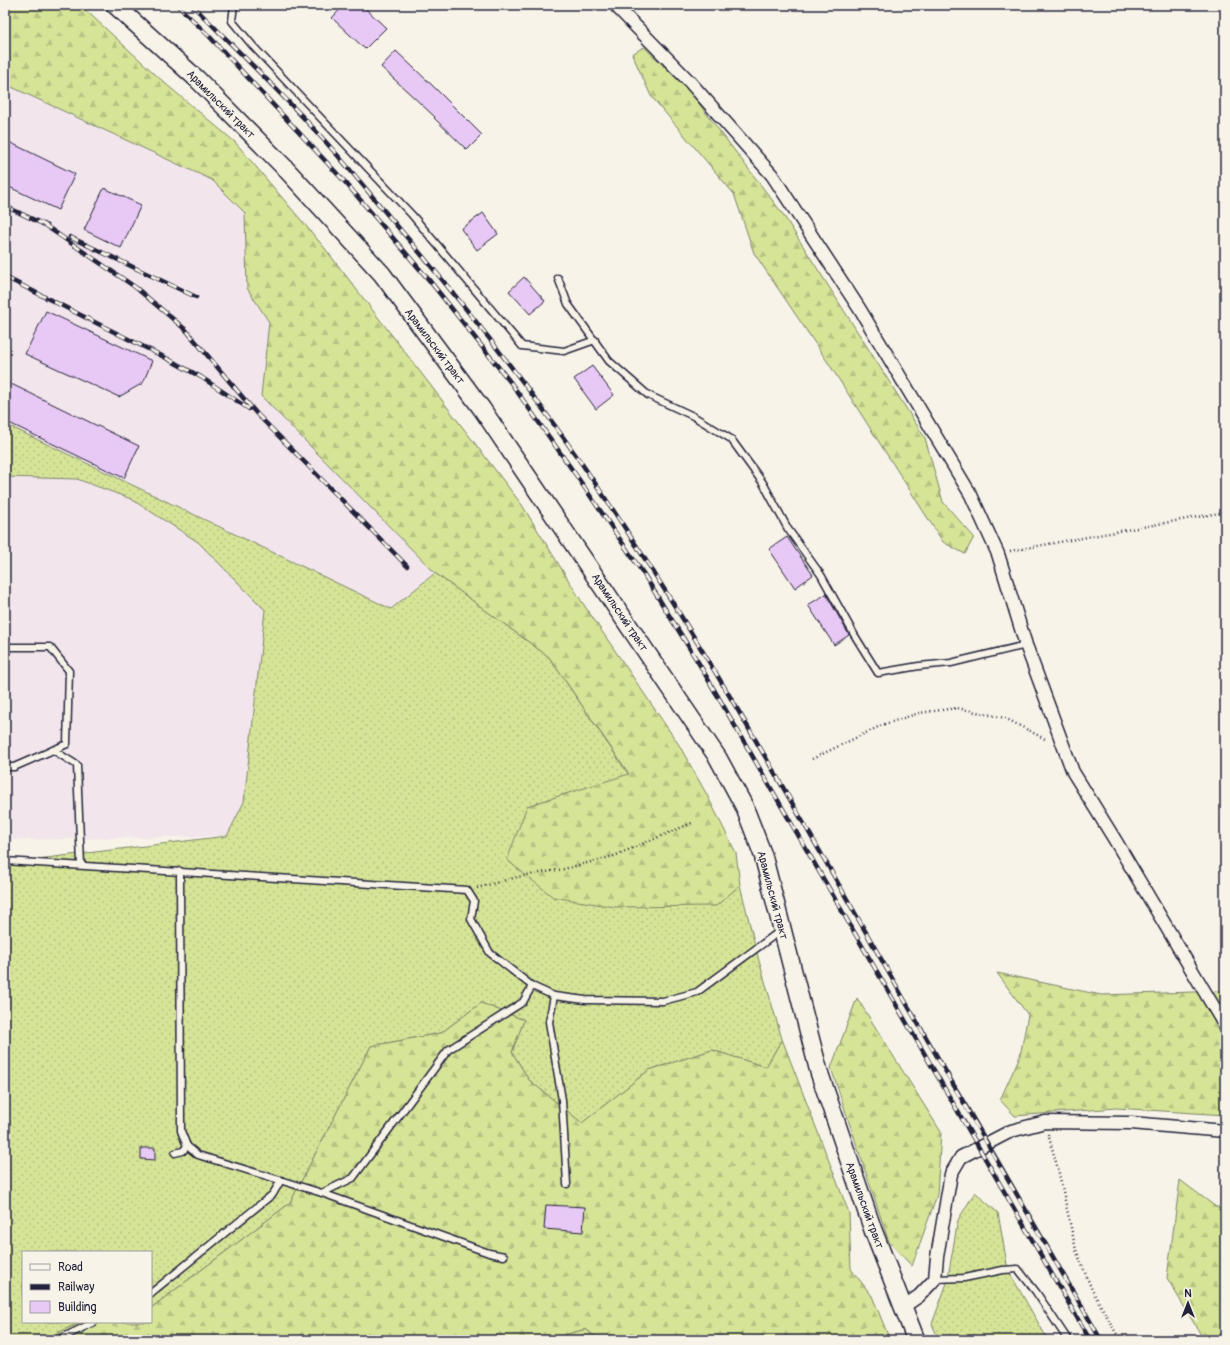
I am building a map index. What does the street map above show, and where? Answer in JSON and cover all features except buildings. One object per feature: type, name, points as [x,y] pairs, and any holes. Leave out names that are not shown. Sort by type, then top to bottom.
[{"type":"main road","name":"Арамильский тракт","points":[[115,5],[203,85],[284,167],[382,274],[482,409],[718,758],[744,806],[762,855],[818,1072],[863,1201],[916,1340]]},
{"type":"street","points":[[614,5],[689,81],[772,175],[859,308],[943,448],[971,495],[998,554],[1026,645],[1073,772],[1119,846],[1225,1026]]},
{"type":"street","points":[[904,1307],[920,1296],[935,1279],[937,1257],[951,1174],[962,1157],[1011,1131],[1045,1122],[1131,1123],[1225,1131]]},
{"type":"lane","points":[[234,5],[232,21],[253,46],[412,215],[522,346],[564,351],[594,340]]},
{"type":"lane","points":[[558,278],[568,304],[609,361],[648,395],[692,416],[731,439],[762,483],[788,529],[821,575],[878,673],[918,666],[951,664],[1026,645]]},
{"type":"lane","points":[[5,647],[50,648],[69,670],[67,744],[14,767],[5,767]]},
{"type":"lane","points":[[53,750],[77,765],[81,865]]},
{"type":"lane","points":[[5,861],[467,890],[474,901],[471,919],[490,953],[532,986],[554,996],[585,1000],[664,1001],[697,992],[782,929]]},
{"type":"lane","points":[[180,871],[181,1131],[187,1146],[198,1155],[322,1193],[489,1253],[504,1256]]},
{"type":"lane","points":[[322,1193],[353,1178],[448,1050],[523,1002],[532,986]]},
{"type":"lane","points":[[554,996],[549,1022],[562,1100],[567,1184]]},
{"type":"lane","points":[[175,1153],[183,1151],[187,1146]]},
{"type":"lane","points":[[152,1292],[273,1194],[281,1180]]},
{"type":"lane","points":[[935,1279],[964,1278],[1003,1270],[1018,1269],[1036,1292],[1068,1340]]},
{"type":"lane","points":[[58,1340],[92,1323]]},
{"type":"path","points":[[998,554],[1225,512]]},
{"type":"path","points":[[812,759],[882,725],[919,713],[957,708],[1005,718],[1048,741]]},
{"type":"path","points":[[467,890],[517,877],[564,869],[614,856],[692,823]]},
{"type":"path","points":[[1045,1122],[1058,1169],[1076,1250],[1092,1290],[1120,1340]]},
{"type":"shaded area","points":[[5,84],[212,180],[245,213],[247,288],[269,322],[261,396],[435,573],[391,609],[5,424]]},
{"type":"shaded area","points":[[5,477],[77,479],[131,499],[198,542],[265,610],[244,802],[227,836],[5,840]]},
{"type":"green space","points":[[5,5],[80,5],[167,85],[235,142],[323,246],[522,505],[582,602],[679,745],[707,795],[736,853],[740,885],[716,906],[615,907],[553,897],[507,860],[527,806],[629,774],[549,657],[435,573],[261,396],[269,322],[247,288],[245,213],[212,180],[5,84]]},
{"type":"green space","points":[[644,47],[687,88],[782,213],[925,438],[943,502],[974,537],[965,554],[943,542],[829,364],[754,253],[734,194],[651,96],[632,54]]},
{"type":"green space","points":[[5,424],[391,609],[435,573],[549,657],[629,775],[527,806],[716,906],[740,885],[759,961],[782,1039],[766,1067],[712,1050],[649,1070],[582,1123],[529,1080],[512,1052],[524,1020],[481,1003],[441,1033],[371,1046],[290,1203],[152,1307],[152,1251],[22,1251],[22,1323],[79,1323],[43,1340],[5,1340],[5,863],[227,836],[244,802],[265,610],[198,542],[131,499],[77,479],[5,477]]},
{"type":"green space","points":[[997,973],[1101,995],[1225,991],[1225,1115],[1116,1108],[1015,1116],[1000,1100],[1020,1056],[1028,1015]]},
{"type":"green space","points":[[857,998],[941,1132],[937,1195],[912,1266],[889,1242],[831,1068]]},
{"type":"green space","points":[[481,1003],[524,1020],[512,1052],[529,1080],[582,1123],[649,1070],[712,1050],[766,1067],[782,1039],[849,1213],[851,1269],[872,1296],[890,1340],[599,1340],[586,1329],[545,1340],[43,1340],[79,1323],[152,1323],[152,1307],[290,1203],[371,1046],[441,1033]]},
{"type":"green space","points":[[1180,1180],[1216,1207],[1225,1207],[1225,1340],[1204,1340],[1167,1278]]},
{"type":"green space","points":[[975,1192],[998,1213],[1008,1270],[1048,1340],[939,1340],[932,1324],[947,1283],[958,1220]]},
{"type":"green space","points":[[586,1329],[599,1340],[545,1340]]},
{"type":"railway","points":[[177,5],[209,36],[345,182],[429,280],[511,383],[643,573],[698,662],[1090,1340]]},
{"type":"railway","points":[[192,5],[259,71],[349,169],[442,279],[490,339],[582,464],[667,593],[747,726],[1101,1340]]},
{"type":"railway","points":[[5,206],[47,226]]},
{"type":"railway","points":[[43,224],[135,287],[186,330],[256,413],[407,566]]},
{"type":"railway","points":[[70,237],[196,297]]},
{"type":"railway","points":[[5,277],[166,358],[201,377],[249,409]]}]
